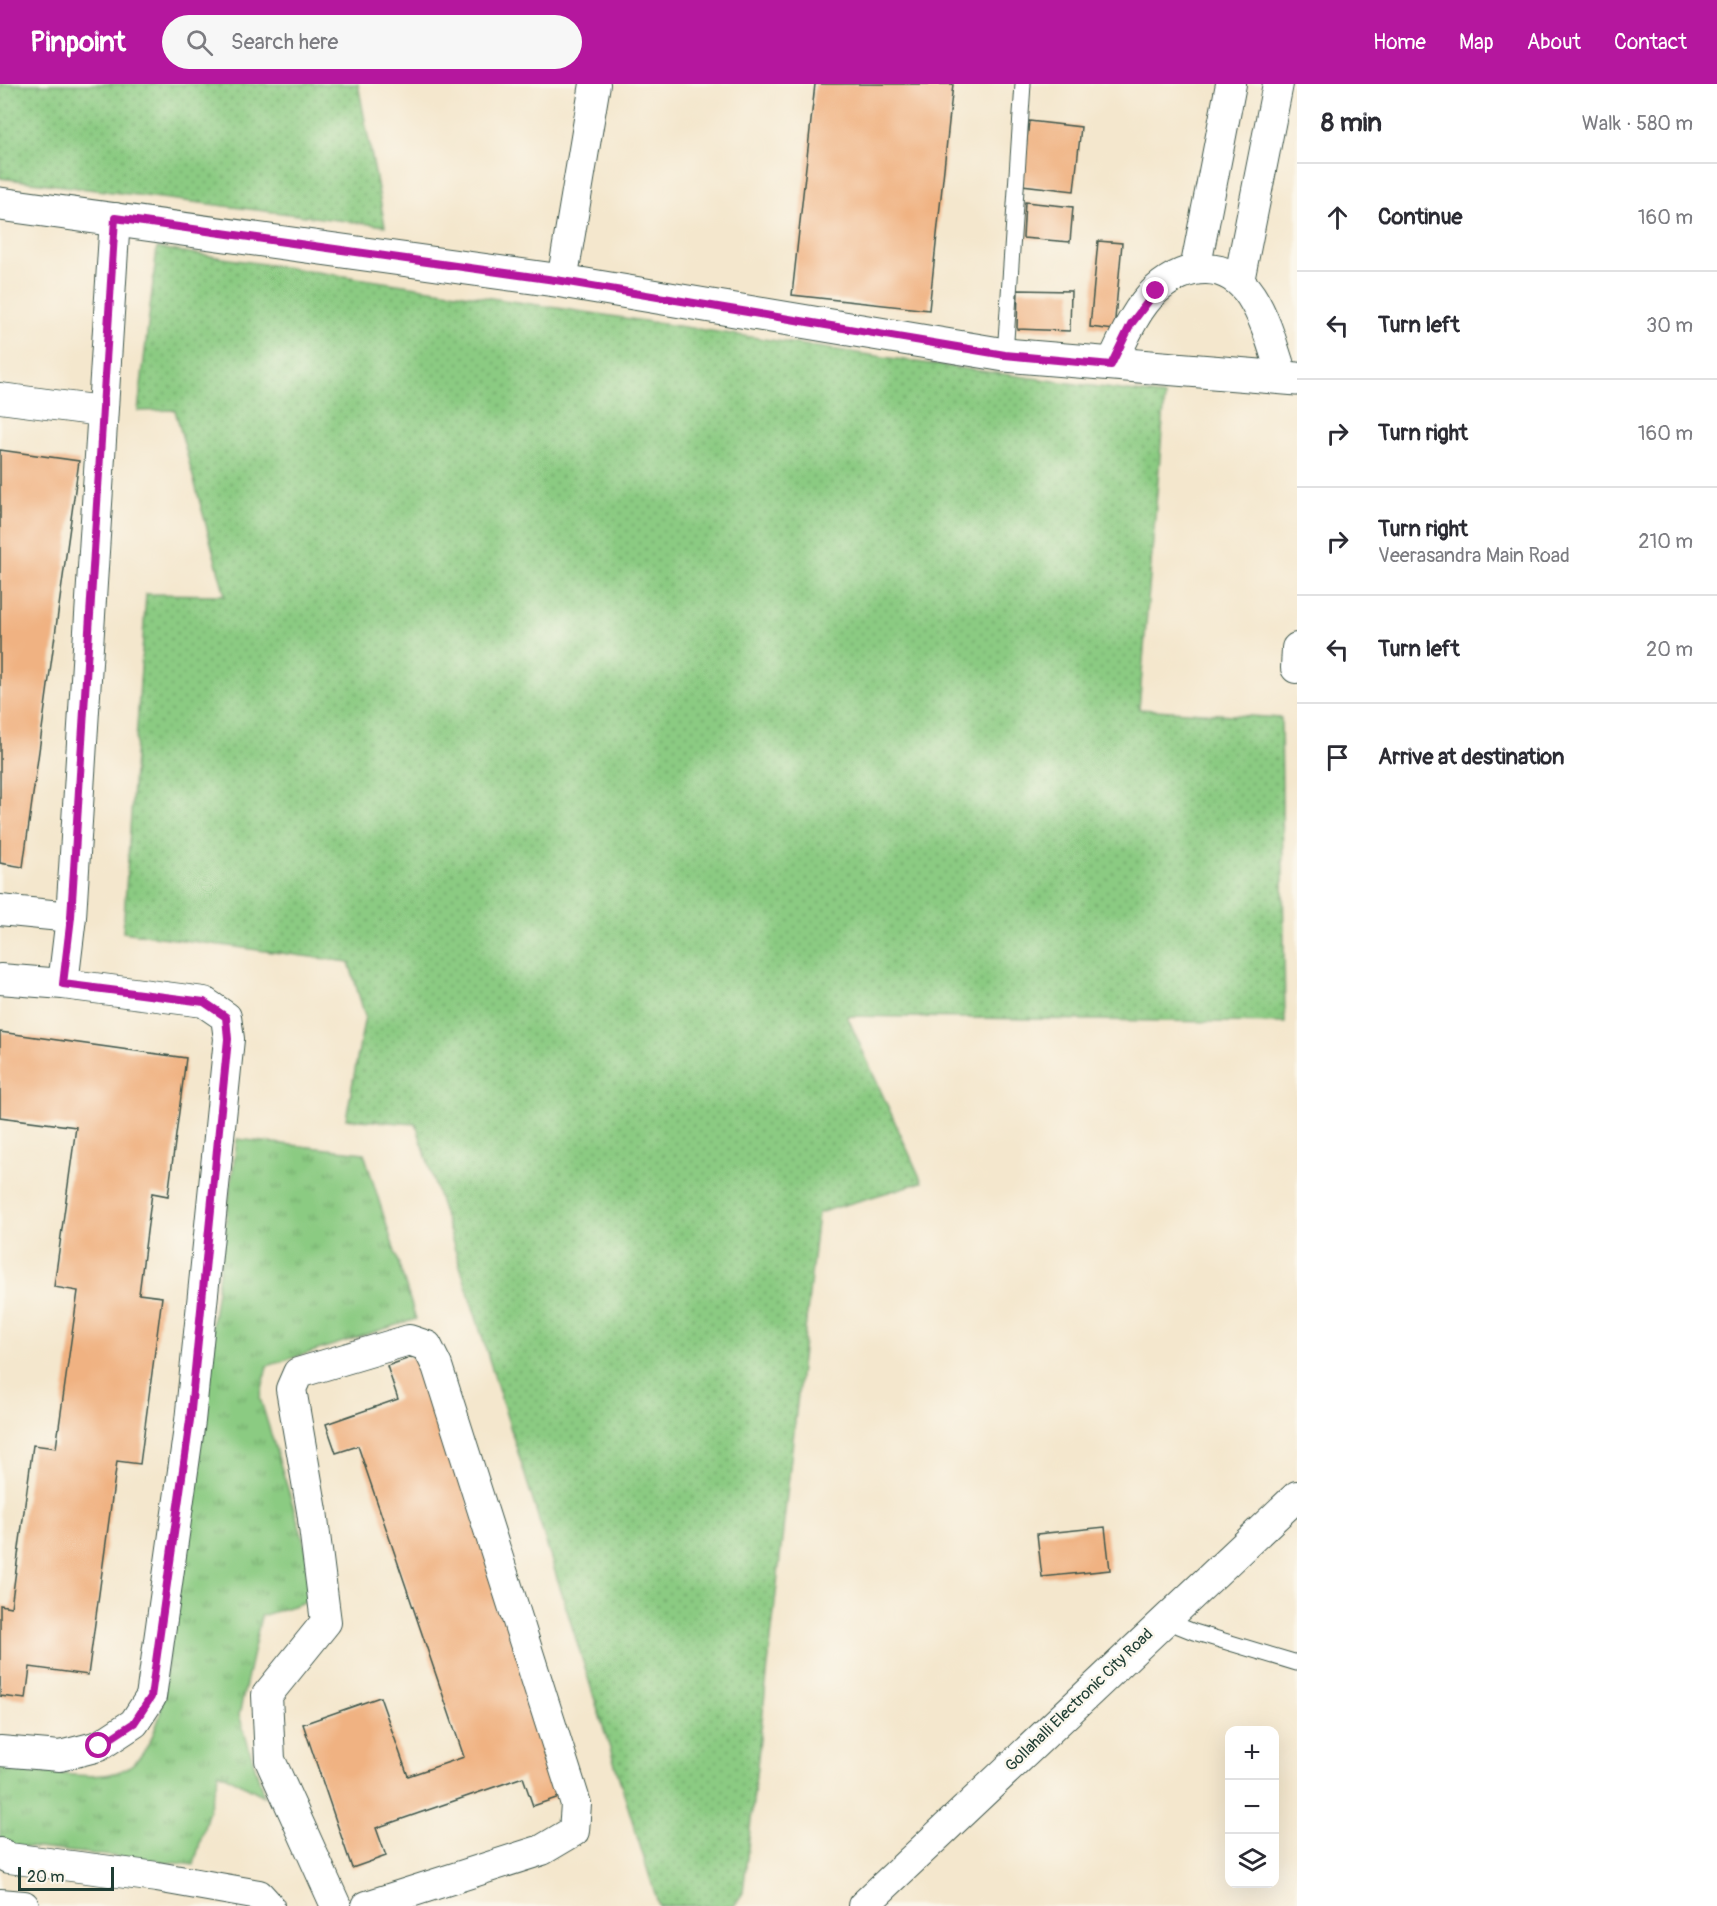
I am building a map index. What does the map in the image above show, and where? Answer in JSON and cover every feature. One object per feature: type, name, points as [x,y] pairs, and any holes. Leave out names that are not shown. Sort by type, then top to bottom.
[{"type":"street","points":[[562,281],[595,84]]},
{"type":"street","points":[[1196,270],[1231,84]]},
{"type":"street","points":[[1239,281],[1278,84]]},
{"type":"street","points":[[0,204],[562,281],[1005,355],[1111,365],[1290,379],[1251,296],[1239,281],[1226,271],[1211,268],[1182,274],[1156,291],[1131,324],[1111,365]]},
{"type":"street","points":[[63,984],[71,917],[101,411],[115,218]]},
{"type":"street","points":[[0,398],[101,411]]},
{"type":"street","points":[[0,910],[71,917]]},
{"type":"street","points":[[0,979],[63,984],[204,1002],[226,1017],[228,1039],[190,1420],[151,1697],[134,1723],[99,1746],[60,1756],[0,1751]]},
{"type":"street","points":[[336,1906],[270,1760],[267,1695],[326,1622],[312,1511],[291,1389],[298,1373],[409,1340],[427,1346],[437,1366],[576,1804],[574,1831],[542,1850],[366,1906]]},
{"type":"street","name":"Gollahalli Electronic City Road","points":[[863,1906],[1297,1496]]},
{"type":"street","points":[[0,1853],[9,1858],[157,1877],[259,1895],[269,1906]]},
{"type":"street","points":[[0,1904],[24,1906]]},
{"type":"lane","points":[[1005,355],[1023,84]]},
{"type":"lane","points":[[1164,1620],[1194,1632],[1297,1663]]},
{"type":"green space","points":[[0,84],[358,84],[385,226],[0,178]]},
{"type":"green space","points":[[157,248],[937,365],[1165,396],[1139,709],[1281,718],[1285,1023],[847,1016],[922,1182],[818,1213],[743,1893],[734,1906],[659,1906],[416,1124],[346,1119],[365,1016],[349,962],[123,932],[146,594],[225,595],[175,410],[138,411]]},
{"type":"green space","points":[[237,1139],[364,1153],[416,1319],[267,1366],[260,1398],[321,1597],[261,1616],[239,1715],[264,1796],[219,1772],[194,1865],[0,1844],[0,1766],[84,1776],[115,1773],[127,1768],[137,1760],[153,1734],[160,1715]]},
{"type":"building","points":[[815,84],[953,84],[929,310],[792,295]]},
{"type":"building","points":[[1029,121],[1081,127],[1074,191],[1022,185]]},
{"type":"building","points":[[1025,202],[1073,207],[1070,242],[1023,238]]},
{"type":"building","points":[[1098,241],[1122,243],[1114,330],[1090,327]]},
{"type":"building","points":[[1018,290],[1071,291],[1070,331],[1017,329]]},
{"type":"building","points":[[0,450],[79,461],[23,867],[0,863]]},
{"type":"building","points":[[0,1032],[186,1058],[168,1196],[152,1193],[139,1294],[162,1297],[140,1464],[117,1461],[88,1675],[30,1667],[26,1699],[0,1696],[0,1605],[11,1607],[33,1445],[56,1448],[78,1291],[54,1287],[76,1127],[0,1117]]},
{"type":"building","points":[[418,1355],[568,1794],[533,1806],[523,1777],[376,1828],[386,1856],[352,1868],[303,1724],[380,1697],[408,1776],[464,1757],[358,1446],[336,1453],[326,1424],[398,1399],[387,1366]]},
{"type":"building","points":[[1105,1527],[1110,1570],[1042,1577],[1037,1534]]},
{"type":"route","points":[[99,1746],[134,1723],[151,1697],[190,1420],[228,1039],[226,1017],[204,1002],[63,984],[71,917],[101,411],[115,218],[562,281],[1005,355],[1111,365],[1131,324],[1156,291]]}]
